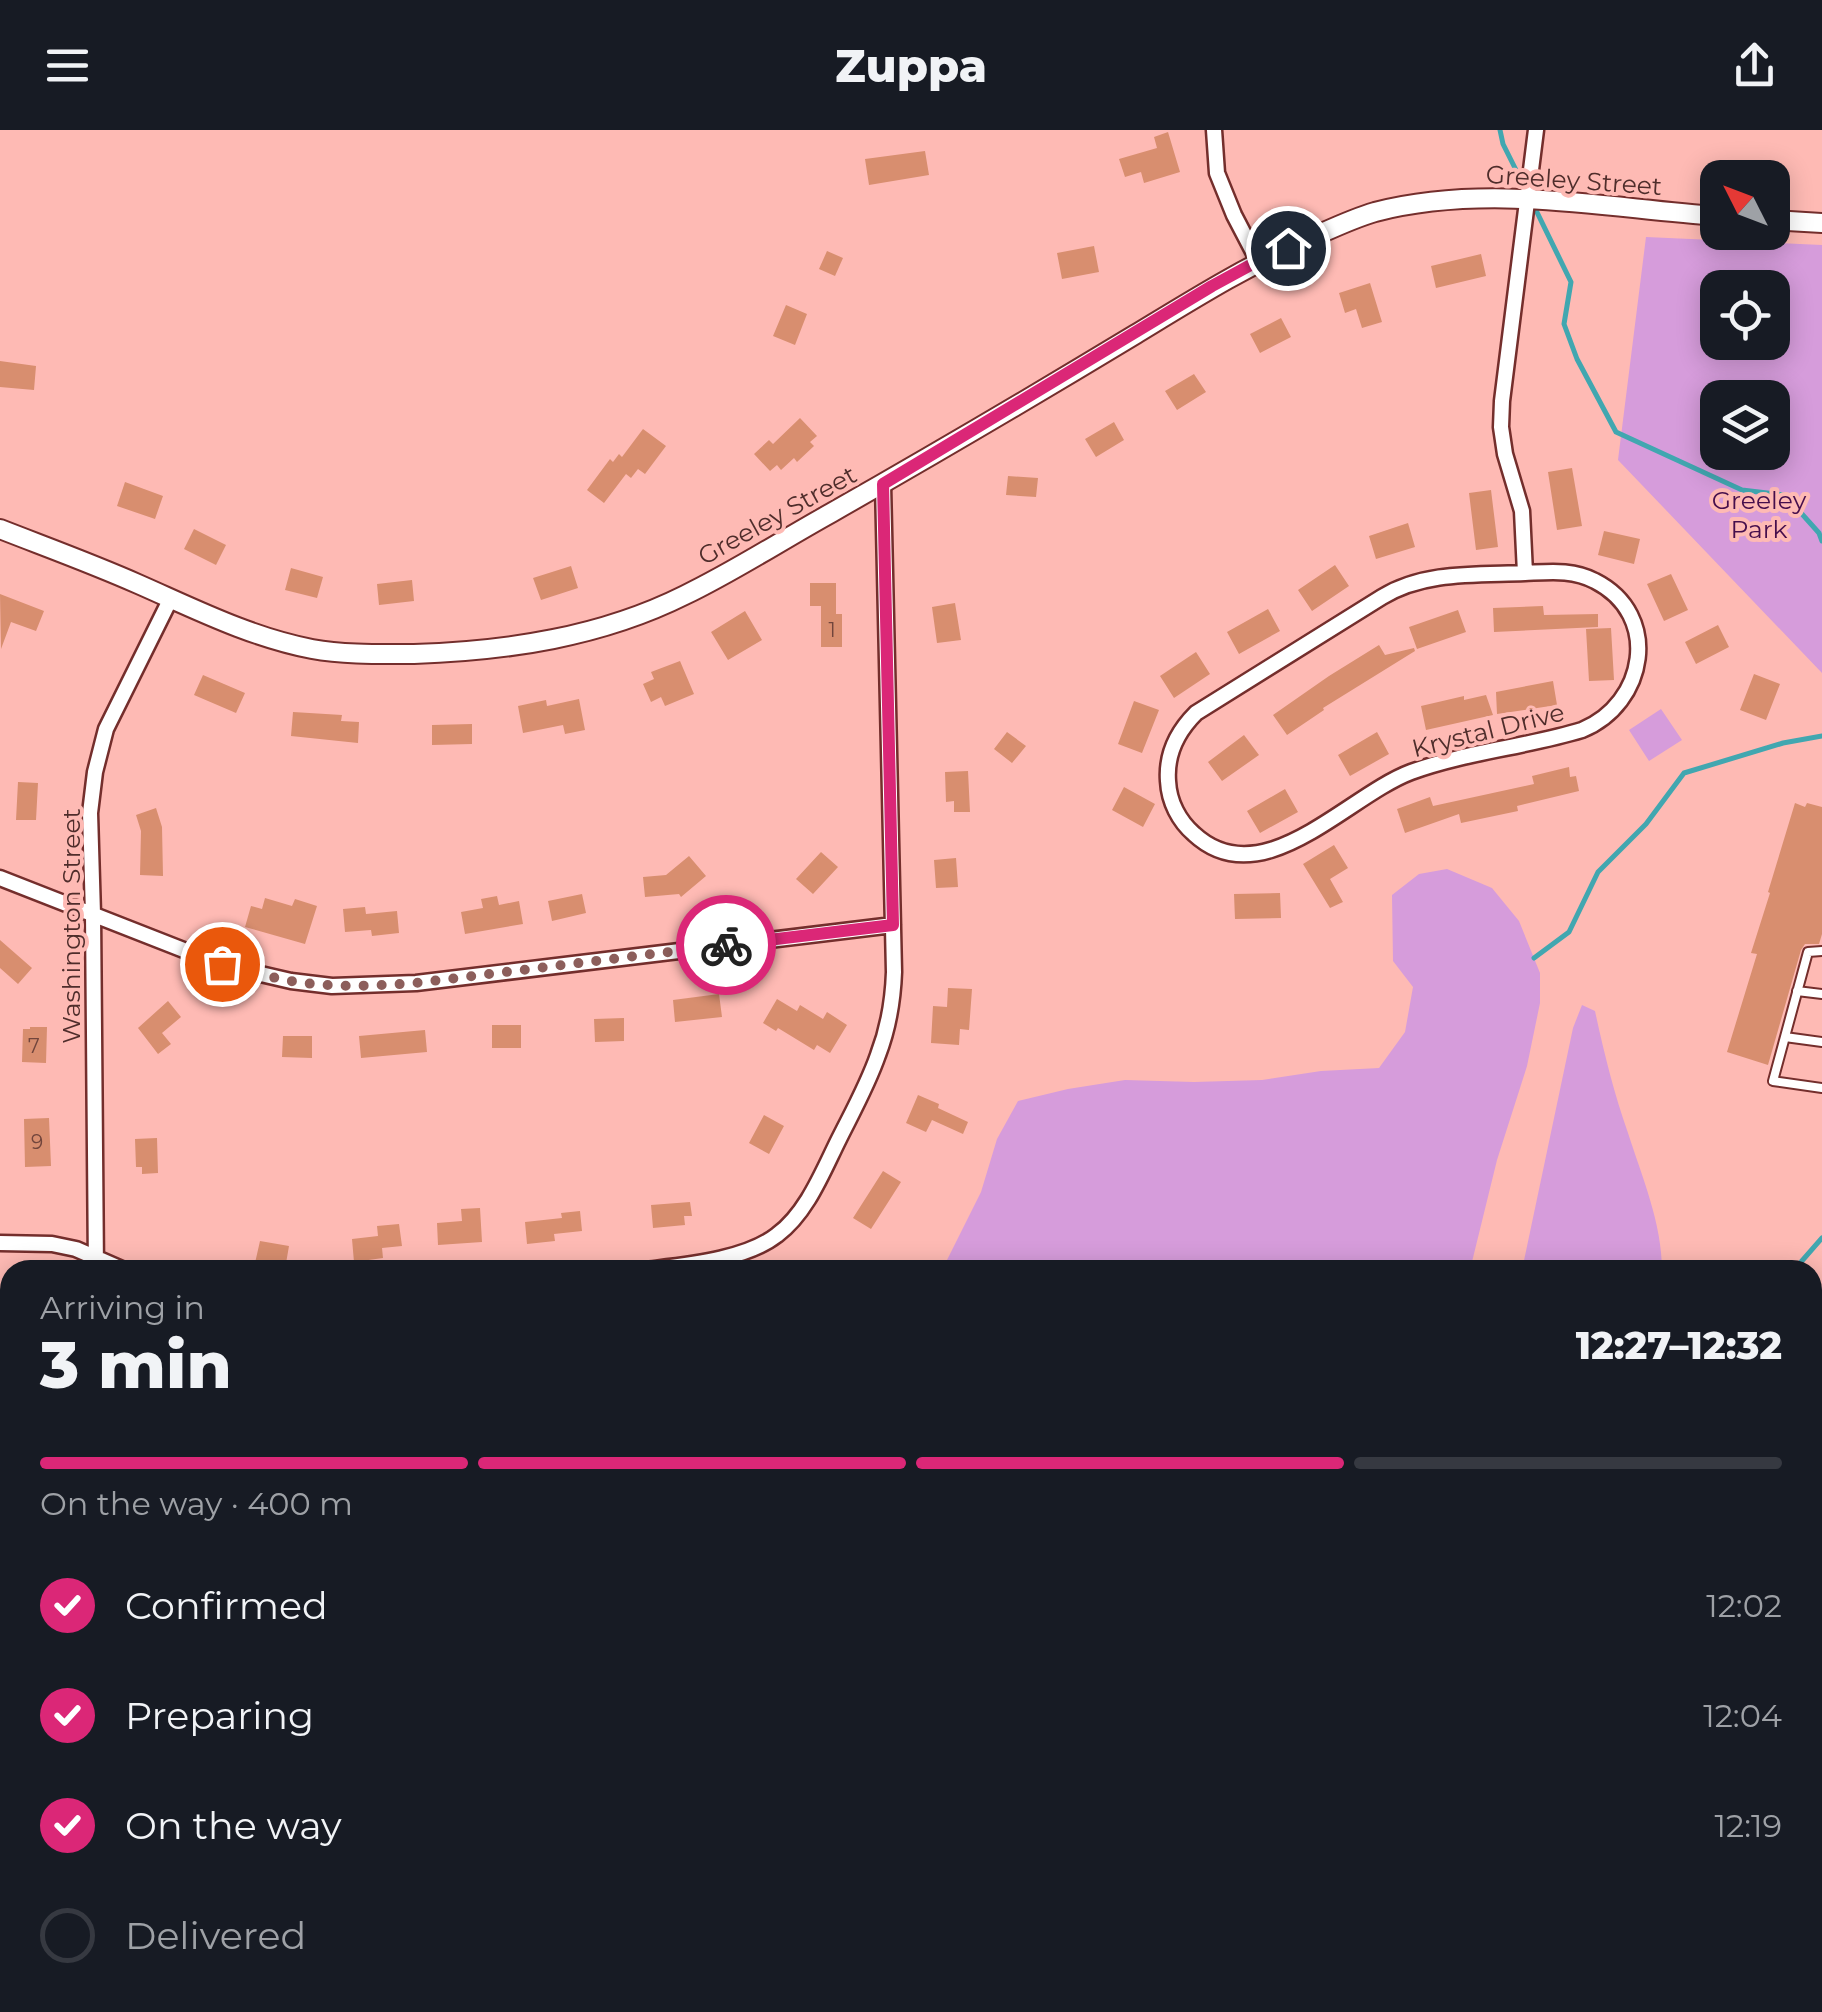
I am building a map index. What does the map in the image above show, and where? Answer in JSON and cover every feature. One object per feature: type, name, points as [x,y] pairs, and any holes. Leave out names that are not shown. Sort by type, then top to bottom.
[{"type":"street","points":[[1214,130],[1218,173],[1258,261]]},
{"type":"street","points":[[1525,573],[1522,512],[1501,427],[1536,130]]},
{"type":"street","name":"Greeley Street","points":[[0,529],[228,624],[314,649],[400,654],[523,644],[593,630],[648,612],[698,588],[883,484],[1258,261],[1349,221],[1434,201],[1529,198],[1700,214]]},
{"type":"street","points":[[1790,221],[1822,223]]},
{"type":"street","points":[[707,1260],[761,1245],[794,1220],[863,1092],[879,1054],[893,993],[883,484]]},
{"type":"street","name":"Krystal Drive","points":[[1572,572],[1594,580],[1613,594],[1628,613],[1638,647],[1636,670],[1628,693],[1604,719],[1569,734],[1426,767],[1399,777],[1289,844],[1267,853],[1243,855],[1220,850],[1199,839],[1182,822],[1168,789],[1168,765],[1174,742],[1196,713],[1397,588],[1432,578],[1525,573],[1572,572]]},
{"type":"street","name":"Washington Street","points":[[96,1260],[90,813],[106,729],[171,598]]},
{"type":"street","points":[[0,878],[222,964],[290,981],[332,986],[416,983],[893,925]]},
{"type":"street","points":[[0,1244],[52,1244],[76,1249],[91,1260]]},
{"type":"lane","points":[[1822,952],[1808,952],[1774,1081],[1822,1088]]},
{"type":"lane","points":[[1797,991],[1822,994]]},
{"type":"lane","points":[[1785,1036],[1822,1042]]},
{"type":"green space","name":"Greeley Park","points":[[1646,237],[1700,239],[1700,250],[1790,250],[1790,244],[1822,245],[1822,673],[1618,460]]},
{"type":"green space","points":[[1661,709],[1682,740],[1649,761],[1629,730]]},
{"type":"green space","points":[[1447,869],[1492,888],[1519,921],[1540,973],[1540,1003],[1527,1066],[1497,1160],[1472,1260],[947,1260],[981,1192],[997,1139],[1018,1101],[1125,1080],[1262,1080],[1379,1068],[1405,1032],[1413,987],[1393,961],[1392,895],[1419,874]]},
{"type":"green space","points":[[1582,1005],[1595,1011],[1614,1088],[1655,1218],[1661,1260],[1524,1260],[1573,1028]]},
{"type":"building","points":[[1168,132],[1180,172],[1144,183],[1141,172],[1125,177],[1119,159],[1157,148],[1154,137]]},
{"type":"building","points":[[925,151],[929,175],[869,185],[865,159]]},
{"type":"building","points":[[1094,246],[1099,272],[1062,279],[1057,253]]},
{"type":"building","points":[[827,251],[843,258],[835,276],[819,269]]},
{"type":"building","points":[[1481,254],[1486,276],[1436,288],[1431,266]]},
{"type":"building","points":[[1370,283],[1382,322],[1362,328],[1356,309],[1345,313],[1339,293]]},
{"type":"building","points":[[786,305],[807,314],[795,345],[773,336]]},
{"type":"building","points":[[1281,318],[1291,337],[1260,353],[1250,334]]},
{"type":"building","points":[[0,361],[36,366],[34,390],[0,387]]},
{"type":"building","points":[[1194,374],[1206,392],[1177,410],[1165,391]]},
{"type":"building","points":[[800,418],[817,436],[810,442],[814,446],[797,462],[794,458],[781,470],[777,465],[770,471],[754,454],[769,440],[773,444]]},
{"type":"building","points":[[1114,422],[1124,440],[1096,457],[1085,439]]},
{"type":"building","points":[[643,429],[666,446],[645,474],[638,469],[631,478],[626,474],[604,503],[587,490],[610,459],[613,462],[619,454],[622,457]]},
{"type":"building","points":[[1572,468],[1582,526],[1557,530],[1548,472]]},
{"type":"building","points":[[1008,476],[1038,478],[1036,497],[1006,495]]},
{"type":"building","points":[[125,482],[163,496],[155,519],[117,506]]},
{"type":"building","points":[[1491,490],[1498,547],[1476,550],[1469,493]]},
{"type":"building","points":[[1408,523],[1415,547],[1376,559],[1369,536]]},
{"type":"building","points":[[194,529],[226,545],[216,565],[184,549]]},
{"type":"building","points":[[1604,531],[1640,539],[1634,564],[1598,555]]},
{"type":"building","points":[[1335,565],[1349,586],[1312,611],[1298,590]]},
{"type":"building","points":[[571,566],[578,588],[541,600],[533,578]]},
{"type":"building","points":[[291,568],[323,577],[317,598],[285,590]]},
{"type":"building","points":[[1671,574],[1688,610],[1664,621],[1647,584]]},
{"type":"building","points":[[412,580],[414,601],[379,605],[377,584]]},
{"type":"building","points":[[810,583],[836,583],[836,614],[842,614],[842,647],[821,647],[821,606],[810,606]]},
{"type":"building","points":[[0,594],[44,611],[36,631],[11,622],[1,649]]},
{"type":"building","points":[[955,603],[961,640],[937,643],[932,607]]},
{"type":"building","points":[[1543,606],[1544,615],[1598,614],[1598,627],[1494,632],[1493,608]]},
{"type":"building","points":[[1268,609],[1280,631],[1239,654],[1227,632]]},
{"type":"building","points":[[1458,610],[1466,632],[1417,649],[1409,627]]},
{"type":"building","points":[[745,611],[762,640],[728,660],[711,632]]},
{"type":"building","points":[[1718,625],[1729,647],[1696,664],[1685,642]]},
{"type":"building","points":[[1611,628],[1614,680],[1589,681],[1586,629]]},
{"type":"building","points":[[1379,645],[1385,655],[1414,648],[1415,651],[1287,735],[1273,715]]},
{"type":"building","points":[[1196,652],[1210,674],[1174,698],[1160,676]]},
{"type":"building","points":[[680,661],[694,694],[665,706],[661,697],[651,702],[643,684],[654,679],[651,672]]},
{"type":"building","points":[[1754,674],[1780,684],[1766,720],[1740,710]]},
{"type":"building","points":[[203,675],[245,693],[236,713],[194,695]]},
{"type":"building","points":[[1553,681],[1557,705],[1497,714],[1496,692]]},
{"type":"building","points":[[1486,695],[1493,715],[1426,730],[1421,706]]},
{"type":"building","points":[[579,699],[585,730],[565,734],[563,725],[523,733],[518,706],[546,700],[547,706]]},
{"type":"building","points":[[1134,701],[1159,710],[1142,753],[1118,744]]},
{"type":"building","points":[[293,712],[342,715],[341,721],[359,722],[358,743],[291,736]]},
{"type":"building","points":[[472,724],[472,744],[432,745],[432,725]]},
{"type":"building","points":[[1007,732],[1026,746],[1012,763],[994,749]]},
{"type":"building","points":[[1377,732],[1389,754],[1350,776],[1338,755]]},
{"type":"building","points":[[1244,735],[1259,755],[1222,781],[1208,762]]},
{"type":"building","points":[[1569,767],[1579,791],[1517,806],[1518,811],[1461,823],[1459,814],[1405,833],[1397,809],[1430,797],[1433,806],[1534,784],[1532,776]]},
{"type":"building","points":[[968,771],[970,812],[954,812],[954,801],[946,802],[945,772]]},
{"type":"building","points":[[18,782],[38,783],[36,820],[16,820]]},
{"type":"building","points":[[1124,787],[1155,804],[1143,827],[1112,810]]},
{"type":"building","points":[[1285,789],[1298,812],[1260,833],[1247,811]]},
{"type":"building","points":[[1795,803],[1822,807],[1822,934],[1819,944],[1805,944],[1801,950],[1768,1065],[1727,1052],[1757,954],[1751,953]]},
{"type":"building","points":[[156,808],[162,827],[163,876],[140,875],[141,831],[136,815]]},
{"type":"building","points":[[1334,845],[1348,868],[1330,879],[1343,902],[1330,908],[1303,864]]},
{"type":"building","points":[[821,852],[838,867],[813,894],[796,879]]},
{"type":"building","points":[[689,856],[706,876],[681,897],[645,897],[643,877],[666,875]]},
{"type":"building","points":[[956,858],[958,887],[936,888],[934,860]]},
{"type":"building","points":[[1280,893],[1281,918],[1235,919],[1234,894]]},
{"type":"building","points":[[582,894],[586,913],[552,921],[548,901]]},
{"type":"building","points":[[497,896],[499,905],[519,901],[523,924],[465,934],[461,912],[483,908],[481,899]]},
{"type":"building","points":[[265,898],[292,906],[295,899],[317,906],[305,944],[245,927],[251,906],[262,909]]},
{"type":"building","points":[[365,907],[366,914],[397,911],[399,933],[372,936],[371,930],[345,932],[343,909]]},
{"type":"building","points":[[0,940],[32,968],[18,984],[0,968]]},
{"type":"building","points":[[948,988],[972,989],[969,1030],[960,1029],[959,1045],[931,1043],[933,1006],[947,1007]]},
{"type":"building","points":[[719,994],[722,1017],[675,1022],[673,1000]]},
{"type":"building","points":[[777,999],[797,1011],[800,1005],[823,1019],[827,1012],[847,1025],[830,1053],[817,1045],[814,1050],[763,1023]]},
{"type":"building","points":[[168,1001],[181,1017],[162,1033],[171,1044],[158,1054],[138,1028]]},
{"type":"building","points":[[624,1018],[624,1041],[595,1042],[594,1019]]},
{"type":"building","points":[[492,1025],[521,1025],[521,1048],[492,1048]]},
{"type":"building","points":[[47,1027],[46,1063],[22,1062],[23,1029]]},
{"type":"building","points":[[425,1030],[427,1052],[361,1058],[359,1036]]},
{"type":"building","points":[[283,1036],[312,1036],[312,1058],[282,1057]]},
{"type":"building","points":[[918,1095],[968,1122],[963,1134],[932,1120],[926,1132],[906,1123]]},
{"type":"building","points":[[764,1115],[784,1126],[769,1154],[749,1143]]},
{"type":"building","points":[[49,1118],[51,1166],[25,1167],[24,1119]]},
{"type":"building","points":[[157,1138],[158,1173],[142,1174],[142,1167],[136,1167],[135,1139]]},
{"type":"building","points":[[883,1171],[901,1182],[871,1229],[853,1218]]},
{"type":"building","points":[[690,1202],[692,1216],[684,1216],[685,1225],[653,1228],[651,1205]]},
{"type":"building","points":[[480,1208],[482,1242],[438,1245],[437,1223],[462,1221],[461,1209]]},
{"type":"building","points":[[580,1211],[582,1231],[554,1234],[555,1241],[527,1244],[525,1222],[562,1218],[561,1213]]},
{"type":"building","points":[[399,1224],[402,1246],[382,1248],[383,1258],[354,1260],[352,1239],[378,1236],[377,1226]]},
{"type":"building","points":[[260,1241],[289,1246],[287,1260],[256,1260]]},
{"type":"waterway","points":[[1500,130],[1525,188]]},
{"type":"waterway","points":[[1532,202],[1571,282],[1564,324],[1577,359],[1616,432],[1742,490],[1785,495],[1822,541]]},
{"type":"waterway","points":[[1534,958],[1569,932],[1598,872],[1646,824],[1684,773],[1783,743],[1822,736]]},
{"type":"waterway","points":[[1803,1260],[1822,1238]]},
{"type":"way so far","points":[[222,964],[290,981],[374,986],[726,945]]},
{"type":"route","points":[[726,945],[893,925],[883,484],[1212,286],[1288,248]]}]
